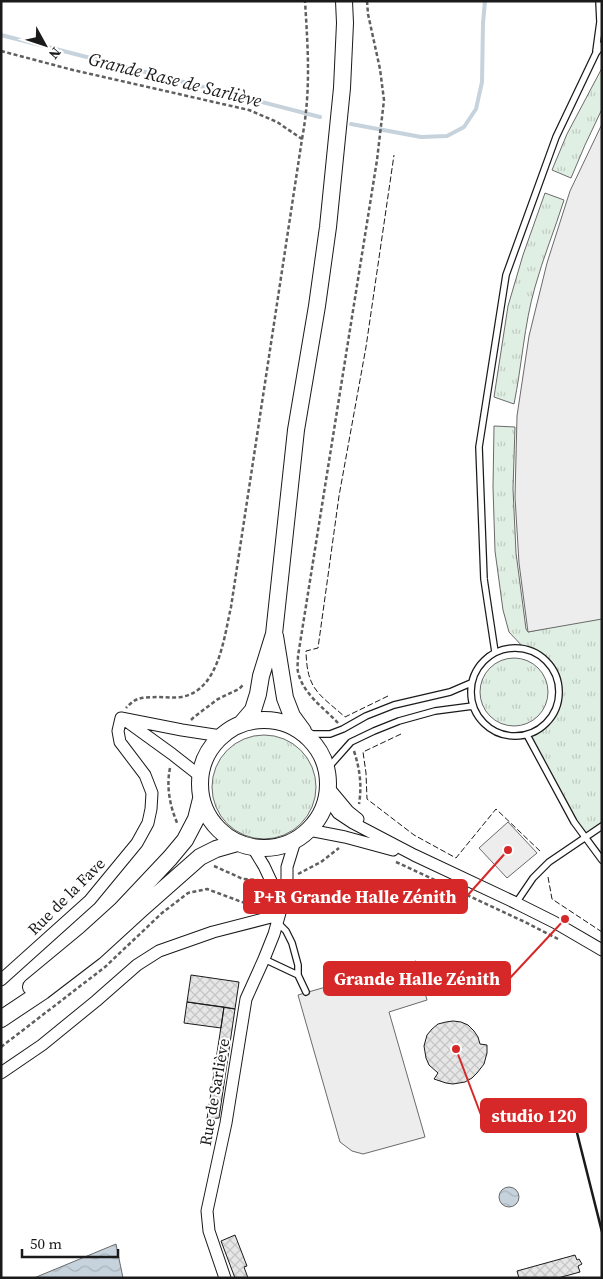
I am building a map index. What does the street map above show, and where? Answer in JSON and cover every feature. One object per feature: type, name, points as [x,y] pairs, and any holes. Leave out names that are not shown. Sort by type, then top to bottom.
[{"type":"main road","points":[[241,724],[253,710],[274,634],[296,430],[328,227],[342,88],[345,23],[344,1]]},
{"type":"main road","points":[[274,634],[285,698],[292,716],[319,750],[327,769],[328,792],[322,813],[309,830],[295,841],[275,848],[253,848],[233,841],[216,828],[207,815],[199,787],[204,761],[211,747],[221,736],[241,724],[257,720],[274,720],[291,725],[306,734]]},
{"type":"main road","points":[[1,1011],[89,939],[121,910],[185,840],[196,819],[201,799]]},
{"type":"main road","points":[[1,1019],[94,952],[200,857],[233,841]]},
{"type":"main road","points":[[59,979],[63,969],[92,946],[127,912],[195,852],[207,846],[233,841]]},
{"type":"street","points":[[121,718],[221,736]]},
{"type":"street","points":[[121,718],[200,776]]},
{"type":"street","name":"Rue de la Fave","points":[[1,980],[90,900],[137,843],[148,823],[152,793],[145,775],[120,742],[118,731],[121,718]]},
{"type":"street","points":[[328,792],[355,816],[411,846],[414,855]]},
{"type":"street","points":[[328,792],[338,813],[353,823],[414,855],[562,926],[602,950]]},
{"type":"street","points":[[309,830],[345,837],[414,855]]},
{"type":"street","name":"Rue de Sarliève","points":[[225,1278],[209,1231],[208,1211],[226,1123],[246,999],[274,934],[286,893],[287,867],[295,841]]},
{"type":"street","points":[[1,1073],[42,1045],[137,965],[159,951],[213,932],[278,918],[271,881],[253,848]]},
{"type":"lane","points":[[596,53],[600,22],[599,1]]},
{"type":"lane","points":[[495,652],[484,578],[478,447],[506,275],[556,137],[596,53],[602,45]]},
{"type":"lane","points":[[509,647],[524,648],[538,653],[549,663],[556,676],[559,690],[557,705],[551,718],[540,728],[527,735],[500,734],[488,728],[479,718],[473,706],[470,695],[471,683],[476,670],[484,660],[495,652],[509,647]]},
{"type":"lane","points":[[306,734],[330,734],[366,716],[394,705],[450,692],[471,683]]},
{"type":"lane","points":[[327,769],[352,742],[374,731],[399,721],[435,711],[473,706]]},
{"type":"lane","points":[[527,735],[574,822],[602,860]]},
{"type":"lane","points":[[516,903],[532,878],[549,862],[602,826]]},
{"type":"lane","points":[[278,918],[292,943],[298,965],[298,975],[306,992]]},
{"type":"lane","points":[[264,959],[298,975]]},
{"type":"path","points":[[121,718],[131,702],[138,698],[182,696],[196,691],[207,681],[215,668],[220,652],[231,607],[305,122],[309,66],[305,1]]},
{"type":"path","points":[[343,729],[302,683],[297,670],[377,160],[384,100],[367,1]]},
{"type":"path","points":[[1,52],[249,110],[277,122],[302,139]]},
{"type":"path","points":[[182,730],[194,717],[218,699],[239,689],[246,680]]},
{"type":"path","points":[[352,742],[360,768],[361,793],[355,816]]},
{"type":"path","points":[[172,754],[167,782],[173,814],[185,840]]},
{"type":"path","points":[[287,878],[304,872],[321,862],[339,848],[345,837]]},
{"type":"path","points":[[200,857],[218,868],[243,879],[271,881]]},
{"type":"path","points":[[388,859],[525,922],[559,940]]},
{"type":"green space","points":[[602,68],[602,109],[571,178],[552,170],[567,134]]},
{"type":"green space","points":[[545,193],[564,200],[531,301],[514,404],[494,397],[508,306],[523,255]]},
{"type":"green space","points":[[494,426],[515,427],[513,489],[516,553],[526,629],[528,632],[602,617],[602,826],[585,838],[527,735],[540,728],[551,718],[557,705],[559,690],[557,676],[549,663],[538,653],[524,648],[509,632],[503,610],[495,551]]},
{"type":"green space","points":[[514,658],[527,661],[538,668],[545,679],[548,692],[545,705],[538,716],[527,723],[514,726],[501,723],[490,716],[483,705],[480,692],[483,679],[490,668],[501,661]]},
{"type":"green space","points":[[264,735],[284,739],[301,750],[312,767],[316,787],[312,807],[301,824],[284,835],[264,839],[244,835],[227,824],[216,807],[212,787],[216,767],[227,750],[244,739]]},
{"type":"shaded area","points":[[602,124],[602,619],[528,632],[519,563],[515,497],[517,416],[529,336],[547,263],[570,191]]},
{"type":"shaded area","points":[[508,822],[537,853],[507,878],[479,848]]},
{"type":"shaded area","points":[[416,961],[427,1000],[389,1012],[425,1137],[363,1154],[352,1151],[340,1142],[298,995]]},
{"type":"water","points":[[509,1187],[516,1190],[519,1197],[516,1204],[509,1207],[502,1204],[499,1197],[502,1190]]},
{"type":"water","points":[[116,1244],[123,1278],[34,1278]]},
{"type":"building","points":[[191,975],[239,982],[235,1009],[187,1002]]},
{"type":"building","points":[[187,1002],[224,1007],[221,1028],[184,1023]]},
{"type":"building","points":[[224,1007],[235,1009],[219,1118],[207,1119]]},
{"type":"building","points":[[453,1021],[468,1025],[478,1037],[480,1044],[487,1045],[487,1053],[484,1064],[472,1078],[465,1082],[453,1084],[434,1079],[438,1073],[429,1065],[424,1046],[427,1035],[432,1029],[438,1024]]},
{"type":"building","points":[[235,1235],[247,1266],[244,1267],[248,1278],[235,1278],[221,1241]]},
{"type":"building","points":[[575,1255],[582,1264],[578,1266],[580,1272],[558,1278],[519,1278],[517,1271]]},
{"type":"waterway","name":"Grande Rase de Sarliève","points":[[351,124],[421,137],[447,136],[464,127],[476,109],[482,82],[485,1]]},
{"type":"waterway","name":"Grande Rase de Sarliève","points":[[1,35],[320,117]]},
{"type":"fence","points":[[388,696],[345,717],[316,690],[309,674],[306,651],[318,648],[339,496],[366,347],[394,155]]},
{"type":"fence","points":[[401,734],[363,752],[367,799],[414,835],[456,858],[496,809],[541,852]]},
{"type":"fence","points":[[548,877],[552,899],[602,932]]},
{"type":"wall","points":[[569,1101],[602,1232]]},
{"type":"place","name":"P+R Grande Halle Zénith","points":[[508,850]]},
{"type":"place","name":"Grande Halle Zénith","points":[[565,919]]},
{"type":"place","name":"studio 120","points":[[456,1049]]}]
